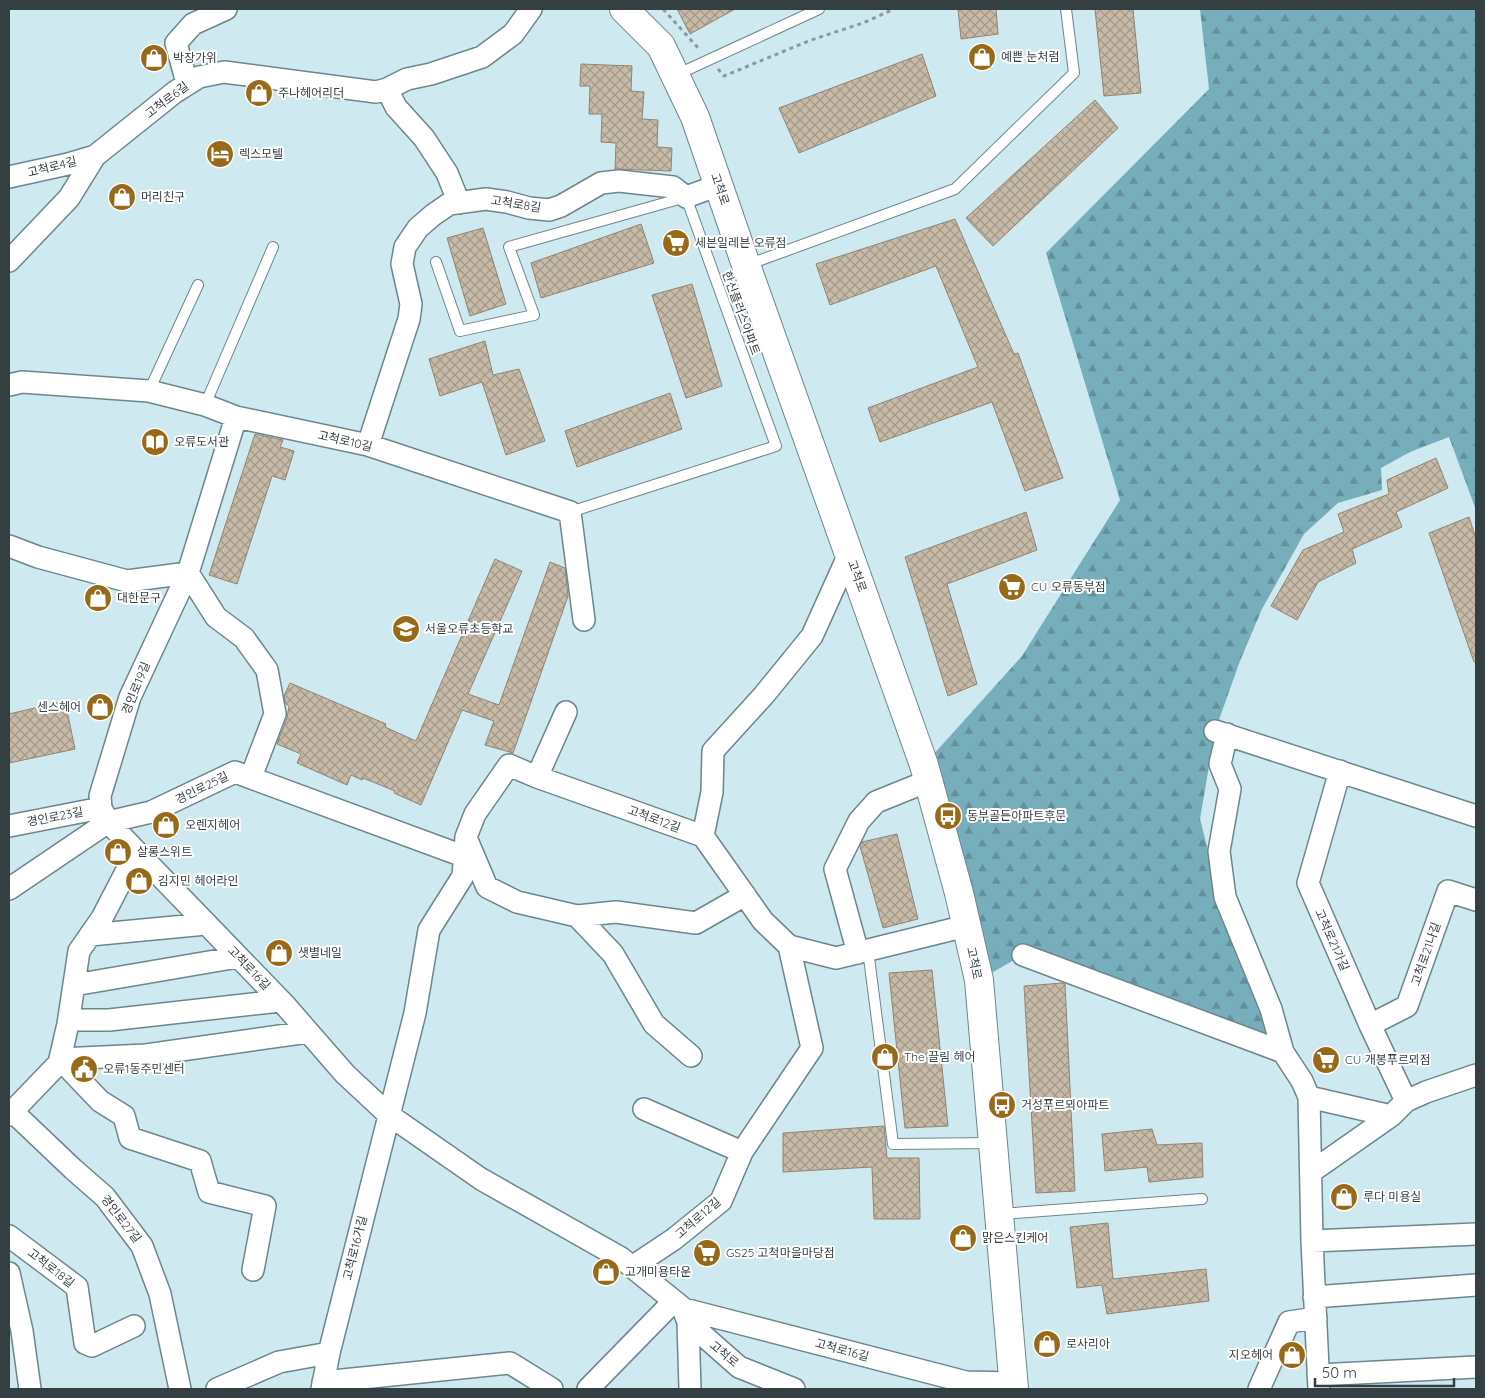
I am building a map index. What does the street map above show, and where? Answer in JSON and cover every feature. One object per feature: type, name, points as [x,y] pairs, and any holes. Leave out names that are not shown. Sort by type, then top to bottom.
[{"type":"main road","name":"고척로","points":[[624,9],[661,46],[695,117],[928,780],[979,980],[1014,1386]]},
{"type":"street","points":[[187,84],[176,44],[193,24],[226,9]]},
{"type":"street","name":"고척로6길","points":[[9,261],[69,198],[95,156],[187,84],[198,78],[224,72],[376,92],[407,79],[431,74],[482,57],[513,34],[531,9]]},
{"type":"street","points":[[387,89],[396,107],[410,125],[424,138],[447,173],[459,203]]},
{"type":"street","name":"고척로4길","points":[[9,177],[95,156]]},
{"type":"street","name":"고척로8길","points":[[368,445],[409,319],[411,304],[402,264],[405,248],[418,228],[433,215],[450,204],[486,199],[549,210],[561,206],[600,183],[620,181],[673,187],[686,197]]},
{"type":"street","points":[[686,197],[719,186]]},
{"type":"street","name":"고척로10길","points":[[9,385],[22,382],[150,391],[205,406],[236,417],[368,445],[570,512]]},
{"type":"street","name":"경인로19길","points":[[105,815],[100,796],[130,697],[188,573],[236,417]]},
{"type":"street","points":[[570,512],[584,620]]},
{"type":"street","points":[[9,546],[38,557],[127,581],[188,573],[216,618],[244,638],[267,670],[275,714],[250,778]]},
{"type":"street","name":"고척로","points":[[703,836],[712,792],[713,751],[764,695],[812,636],[849,554]]},
{"type":"street","points":[[537,777],[566,712]]},
{"type":"street","points":[[1476,816],[1221,732],[1220,764],[1230,789],[1219,851],[1226,897],[1271,1009],[1283,1052],[1310,1097],[1312,1241],[1318,1382],[1476,1367]]},
{"type":"street","name":"고척로12길","points":[[464,847],[476,814],[509,765],[537,777],[703,836]]},
{"type":"street","name":"고척로21가길","points":[[1340,771],[1308,883],[1370,1025],[1399,1109]]},
{"type":"street","name":"경인로25길","points":[[9,890],[105,815],[151,812],[235,772],[464,847]]},
{"type":"street","points":[[863,951],[835,869],[860,822],[876,802],[928,780]]},
{"type":"street","name":"경인로23길","points":[[9,826],[105,815]]},
{"type":"street","name":"고척로16길","points":[[105,815],[142,858],[280,1001],[345,1074],[389,1115],[481,1179],[622,1258],[682,1310],[966,1382],[1014,1386]]},
{"type":"street","points":[[703,836],[763,921],[790,946],[836,958],[966,926]]},
{"type":"street","points":[[464,847],[488,887],[517,902],[577,916],[616,912],[696,923],[745,895]]},
{"type":"street","points":[[389,1115],[415,1013],[429,930],[463,876],[464,847]]},
{"type":"street","name":"경인로27길","points":[[142,858],[129,866],[102,918],[78,951],[74,985],[59,1063],[11,1113],[106,1197],[142,1246],[160,1294],[180,1389]]},
{"type":"street","name":"고척로21나길","points":[[1370,1025],[1407,1006],[1448,891],[1476,900]]},
{"type":"street","points":[[577,916],[613,954],[654,1024],[691,1056]]},
{"type":"street","points":[[90,935],[206,924]]},
{"type":"street","name":"고척로12길","points":[[632,1267],[674,1239],[721,1201],[742,1152],[812,1048],[790,946]]},
{"type":"street","points":[[1023,955],[1283,1052]]},
{"type":"street","points":[[74,985],[238,957]]},
{"type":"street","points":[[68,1020],[109,1020],[280,1001]]},
{"type":"street","points":[[60,1059],[146,1056],[308,1032]]},
{"type":"street","points":[[60,1059],[100,1101],[124,1116],[130,1138],[200,1161],[209,1192],[265,1206],[253,1270]]},
{"type":"street","points":[[1311,1172],[1426,1092],[1476,1075]]},
{"type":"street","points":[[1310,1097],[1399,1109]]},
{"type":"street","points":[[644,1109],[742,1152]]},
{"type":"street","name":"고척로16가길","points":[[389,1115],[328,1354],[323,1386],[510,1363],[552,1389]]},
{"type":"street","points":[[1312,1241],[1476,1234]]},
{"type":"street","name":"고척로18길","points":[[9,1236],[77,1287],[85,1343],[92,1346],[134,1326]]},
{"type":"street","points":[[9,1273],[22,1331],[30,1389]]},
{"type":"street","points":[[1259,1389],[1289,1322],[1315,1307],[1476,1285]]},
{"type":"street","points":[[588,1389],[682,1310]]},
{"type":"street","points":[[682,1310],[690,1389]]},
{"type":"street","name":"고척로","points":[[682,1310],[739,1367],[794,1389]]},
{"type":"street","points":[[217,1389],[279,1362],[328,1354]]},
{"type":"lane","points":[[675,75],[819,9]]},
{"type":"lane","points":[[746,265],[954,190],[1074,73],[1066,9]]},
{"type":"lane","points":[[436,262],[460,331],[534,315],[509,247],[686,197]]},
{"type":"lane","name":"한신플러스아파트","points":[[570,512],[776,446],[686,197]]},
{"type":"lane","points":[[205,406],[273,246]]},
{"type":"lane","points":[[150,391],[198,285]]},
{"type":"lane","points":[[863,951],[893,1144],[994,1143]]},
{"type":"lane","points":[[1000,1214],[1202,1199]]},
{"type":"green space","points":[[1200,9],[1476,9],[1476,510],[1449,437],[1410,452],[1381,468],[1382,490],[1338,503],[1304,534],[1262,609],[1240,661],[1215,731],[1200,819],[1227,925],[1283,1052],[1023,955],[979,980],[924,765],[1022,656],[1120,500],[1046,253],[1209,89]]},
{"type":"building","points":[[677,9],[735,9],[690,34]]},
{"type":"building","points":[[958,9],[996,9],[998,34],[961,39]]},
{"type":"building","points":[[1095,9],[1133,9],[1141,93],[1104,96]]},
{"type":"building","points":[[922,54],[936,96],[799,153],[779,108]]},
{"type":"building","points":[[581,64],[632,66],[631,91],[644,92],[642,119],[658,120],[657,147],[672,148],[671,171],[615,169],[616,143],[601,142],[602,114],[589,114],[590,86],[580,86]]},
{"type":"building","points":[[1095,100],[1118,128],[993,246],[966,218]]},
{"type":"building","points":[[955,219],[1014,354],[1018,353],[1063,478],[1025,491],[992,402],[880,442],[868,408],[978,367],[936,266],[830,305],[816,264]]},
{"type":"building","points":[[641,224],[654,263],[541,298],[531,263]]},
{"type":"building","points":[[483,228],[506,304],[470,316],[447,238]]},
{"type":"building","points":[[692,284],[722,386],[686,398],[652,295]]},
{"type":"building","points":[[485,341],[493,375],[519,369],[545,441],[506,455],[482,382],[440,396],[429,359]]},
{"type":"building","points":[[670,393],[682,429],[577,467],[565,431]]},
{"type":"building","points":[[255,434],[283,440],[280,447],[294,451],[285,480],[272,476],[237,584],[209,575]]},
{"type":"building","points":[[1436,458],[1448,488],[1396,512],[1402,527],[1352,549],[1356,563],[1318,582],[1297,620],[1271,606],[1303,550],[1344,532],[1338,514],[1389,494],[1387,480]]},
{"type":"building","points":[[1026,512],[1037,550],[947,584],[977,684],[948,696],[905,557]]},
{"type":"building","points":[[1469,517],[1476,539],[1476,662],[1474,662],[1429,533]]},
{"type":"building","points":[[495,559],[522,571],[468,694],[499,705],[550,562],[565,568],[568,596],[513,753],[485,745],[494,721],[462,710],[421,805],[394,793],[395,791],[363,778],[362,780],[351,775],[347,785],[297,763],[301,754],[277,744],[287,718],[289,706],[286,704],[284,696],[290,683],[386,724],[385,727],[416,741]]},
{"type":"building","points":[[65,701],[75,749],[9,763],[9,714]]},
{"type":"building","points":[[897,834],[918,919],[883,928],[860,846],[862,842]]},
{"type":"building","points":[[932,970],[948,1126],[905,1128],[889,973]]},
{"type":"building","points":[[1065,984],[1075,1191],[1036,1193],[1024,986]]},
{"type":"building","points":[[884,1126],[887,1158],[919,1158],[920,1219],[874,1219],[872,1167],[783,1172],[783,1133]]},
{"type":"building","points":[[1152,1129],[1157,1145],[1202,1143],[1203,1177],[1149,1182],[1147,1167],[1105,1171],[1102,1134]]},
{"type":"building","points":[[1108,1223],[1113,1279],[1206,1269],[1209,1301],[1107,1314],[1102,1285],[1077,1288],[1070,1227]]},
{"type":"place","name":"예쁜 눈처럼","points":[[982,57]]},
{"type":"place","name":"박장가위","points":[[154,58]]},
{"type":"place","name":"주나헤어리더","points":[[259,93]]},
{"type":"place","name":"렉스모텔","points":[[220,154]]},
{"type":"place","name":"머리친구","points":[[122,197]]},
{"type":"place","name":"세븐일레븐 오류점","points":[[676,243]]},
{"type":"place","name":"오류도서관","points":[[155,442]]},
{"type":"place","name":"CU 오류동부점","points":[[1012,587]]},
{"type":"place","name":"대한문구","points":[[98,598]]},
{"type":"place","name":"서울오류초등학교","points":[[406,629]]},
{"type":"place","name":"센스헤어","points":[[100,707]]},
{"type":"place","name":"동부골든아파트후문","points":[[948,816]]},
{"type":"place","name":"오렌지헤어","points":[[166,825]]},
{"type":"place","name":"살롱스위트","points":[[118,852]]},
{"type":"place","name":"김지민 헤어라인","points":[[139,881]]},
{"type":"place","name":"샛별네일","points":[[279,953]]},
{"type":"place","name":"The 끌림 헤어","points":[[885,1057]]},
{"type":"place","name":"CU 개봉푸르뫼점","points":[[1326,1060]]},
{"type":"place","name":"오류1동주민센터","points":[[84,1069]]},
{"type":"place","name":"거성푸르뫼아파트","points":[[1002,1105]]},
{"type":"place","name":"루다 미용실","points":[[1344,1197]]},
{"type":"place","name":"맑은스킨케어","points":[[963,1238]]},
{"type":"place","name":"GS25 고척마을마당점","points":[[707,1253]]},
{"type":"place","name":"고개미용타운","points":[[606,1272]]},
{"type":"place","name":"로사리아","points":[[1047,1344]]},
{"type":"place","name":"지오헤어","points":[[1292,1355]]}]
